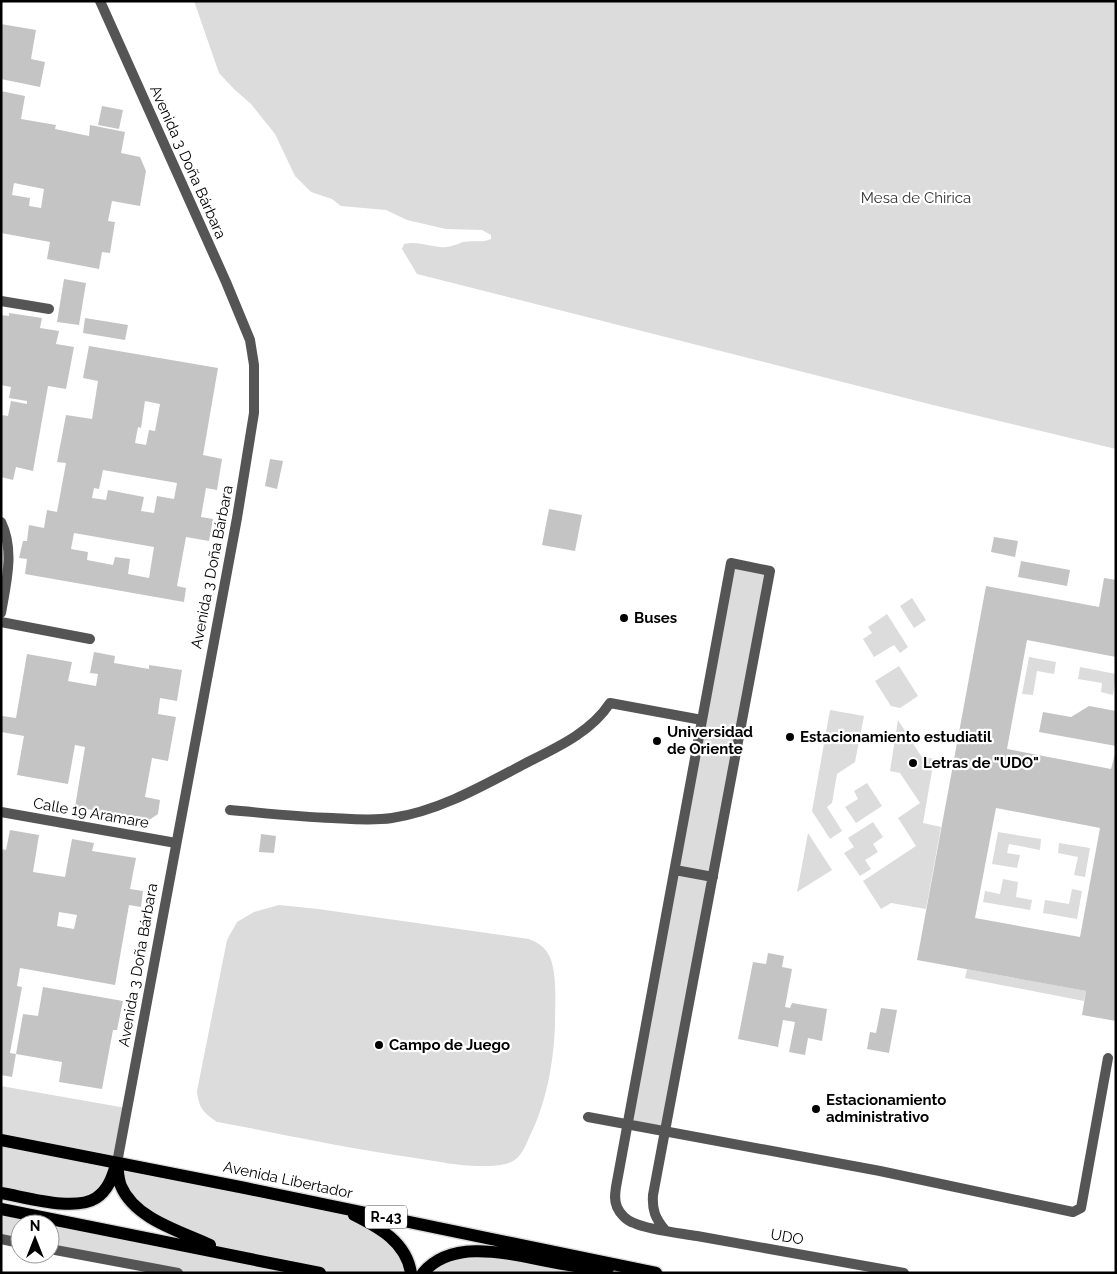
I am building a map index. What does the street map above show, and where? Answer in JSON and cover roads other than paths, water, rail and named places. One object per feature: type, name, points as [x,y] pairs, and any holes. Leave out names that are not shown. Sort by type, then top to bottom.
[{"type":"main road","name":"Avenida Libertador","points":[[1,1140],[339,1207],[656,1273]]},
{"type":"main road","points":[[1,1193],[63,1204],[84,1203],[96,1198],[105,1190],[117,1163]]},
{"type":"main road","points":[[117,1163],[120,1184],[134,1205],[155,1219],[232,1255]]},
{"type":"main road","points":[[339,1207],[389,1235],[403,1250],[411,1273]]},
{"type":"main road","points":[[1,1209],[320,1273]]},
{"type":"main road","points":[[423,1273],[427,1268],[442,1259],[458,1252],[475,1251],[576,1268],[600,1269],[621,1266]]},
{"type":"street","name":"Avenida 3 Doña Bárbara","points":[[100,1],[226,282],[250,340],[254,365],[254,413],[249,449],[117,1163]]},
{"type":"street","points":[[1,301],[48,309]]},
{"type":"street","points":[[1,614],[8,555],[3,526]]},
{"type":"street","points":[[628,1124],[731,563],[770,571],[652,1207],[654,1214],[665,1230]]},
{"type":"street","points":[[1,622],[90,639]]},
{"type":"street","points":[[230,810],[344,819],[391,818],[409,815],[455,798],[541,756],[582,732],[596,721],[610,703],[702,720]]},
{"type":"street","name":"Calle 19 Aramare","points":[[1,812],[176,843]]},
{"type":"street","points":[[674,870],[713,877]]},
{"type":"street","points":[[588,1117],[880,1171],[1074,1212],[1081,1208],[1108,1058]]},
{"type":"street","name":"UDO","points":[[628,1124],[615,1200],[617,1208],[624,1217],[633,1223],[904,1273]]},
{"type":"street","points":[[60,1251],[178,1273]]},
{"type":"street","points":[[286,1273],[302,1269]]},
{"type":"place","name":"Buses","points":[[624,618]]},
{"type":"place","name":"Estacionamiento estudiatil","points":[[790,737]]},
{"type":"place","name":"Universidad de Oriente","points":[[657,741]]},
{"type":"place","name":"Letras de \"UDO\"","points":[[913,763]]},
{"type":"place","name":"Campo de Juego","points":[[379,1045]]},
{"type":"place","name":"Estacionamiento administrativo","points":[[816,1109]]},
{"type":"park label","name":"Mesa de Chirica","points":[[916,198]]}]
